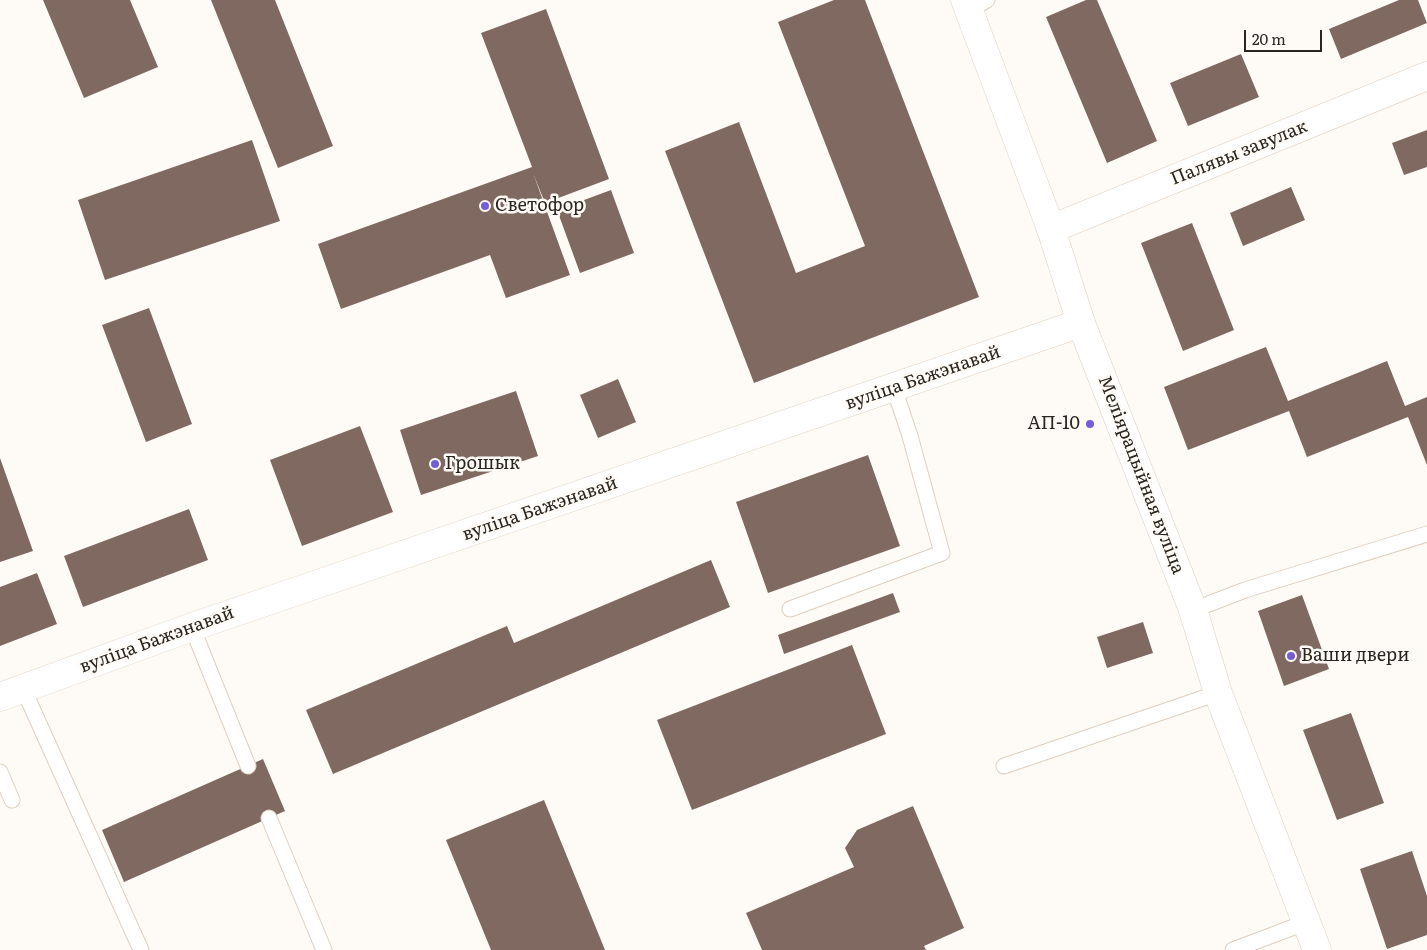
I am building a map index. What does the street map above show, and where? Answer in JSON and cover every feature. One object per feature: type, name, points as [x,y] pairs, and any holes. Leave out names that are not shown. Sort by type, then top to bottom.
[{"type":"street","name":"Меліярацыйная вуліца","points":[[973,3],[1081,323],[1193,610],[1218,693],[1317,950]]},
{"type":"street","name":"Палявы завулак","points":[[1050,229],[1427,76]]},
{"type":"street","name":"вуліца Бажэнавай","points":[[11,693],[192,627],[1081,323]]},
{"type":"lane","points":[[790,609],[942,553],[910,436],[894,388]]},
{"type":"lane","points":[[1193,610],[1246,590],[1427,534]]},
{"type":"lane","points":[[192,627],[248,766]]},
{"type":"lane","points":[[11,693],[141,950]]},
{"type":"lane","points":[[1004,766],[1218,693]]},
{"type":"lane","points":[[0,772],[12,800]]},
{"type":"lane","points":[[269,818],[324,950]]},
{"type":"lane","points":[[1234,950],[1307,922]]},
{"type":"building","points":[[43,0],[130,0],[158,67],[84,98]]},
{"type":"building","points":[[211,0],[275,0],[333,146],[278,168]]},
{"type":"building","points":[[834,0],[865,0],[979,297],[754,383],[665,151],[739,122],[796,273],[865,246],[778,22]]},
{"type":"building","points":[[1086,0],[1097,0],[1157,141],[1107,163],[1046,17]]},
{"type":"building","points":[[1399,0],[1418,0],[1427,23],[1341,59],[1329,29]]},
{"type":"building","name":"Светофор","points":[[546,9],[609,179],[545,203],[533,173],[570,275],[506,298],[490,255],[341,309],[318,244],[532,167],[481,33]]},
{"type":"building","points":[[1241,54],[1259,97],[1188,126],[1170,83]]},
{"type":"building","points":[[1427,130],[1427,167],[1404,175],[1392,143]]},
{"type":"building","points":[[252,140],[280,221],[105,280],[78,200]]},
{"type":"building","points":[[1291,187],[1305,220],[1243,246],[1230,213]]},
{"type":"building","points":[[611,190],[634,253],[580,273],[557,210]]},
{"type":"building","points":[[1192,223],[1234,330],[1183,351],[1141,243]]},
{"type":"building","points":[[149,308],[192,424],[146,442],[102,325]]},
{"type":"building","points":[[1266,347],[1288,401],[1387,361],[1405,406],[1427,397],[1427,465],[1408,417],[1307,457],[1289,411],[1188,450],[1164,387]]},
{"type":"building","points":[[618,379],[636,422],[598,438],[580,395]]},
{"type":"building","points":[[516,391],[538,456],[421,495],[400,430]]},
{"type":"building","points":[[360,426],[393,512],[302,546],[270,460]]},
{"type":"building","points":[[868,455],[900,546],[768,593],[736,502]]},
{"type":"building","points":[[0,458],[33,551],[0,562]]},
{"type":"building","points":[[189,509],[208,560],[83,607],[64,556]]},
{"type":"building","points":[[711,560],[730,607],[333,774],[306,710],[507,626],[514,643]]},
{"type":"building","points":[[37,573],[57,624],[0,646],[0,587]]},
{"type":"building","points":[[893,593],[900,612],[784,654],[778,635]]},
{"type":"building","points":[[1302,595],[1329,669],[1284,686],[1258,611]]},
{"type":"building","points":[[1143,622],[1153,653],[1107,668],[1097,637]]},
{"type":"building","points":[[852,645],[886,734],[692,810],[657,720]]},
{"type":"building","points":[[1351,713],[1384,803],[1337,820],[1303,730]]},
{"type":"building","points":[[263,759],[285,811],[124,882],[102,830]]},
{"type":"building","points":[[544,800],[605,950],[491,950],[446,840]]},
{"type":"building","points":[[913,806],[964,928],[924,946],[926,950],[762,950],[746,913],[854,867],[845,848],[857,830]]},
{"type":"building","points":[[1412,851],[1427,896],[1427,935],[1387,949],[1360,869]]},
{"type":"place","name":"Светофор","points":[[485,206]]},
{"type":"place","name":"АП-10","points":[[1090,424]]},
{"type":"place","name":"Грошык","points":[[435,464]]},
{"type":"place","name":"Ваши двери","points":[[1291,656]]}]
